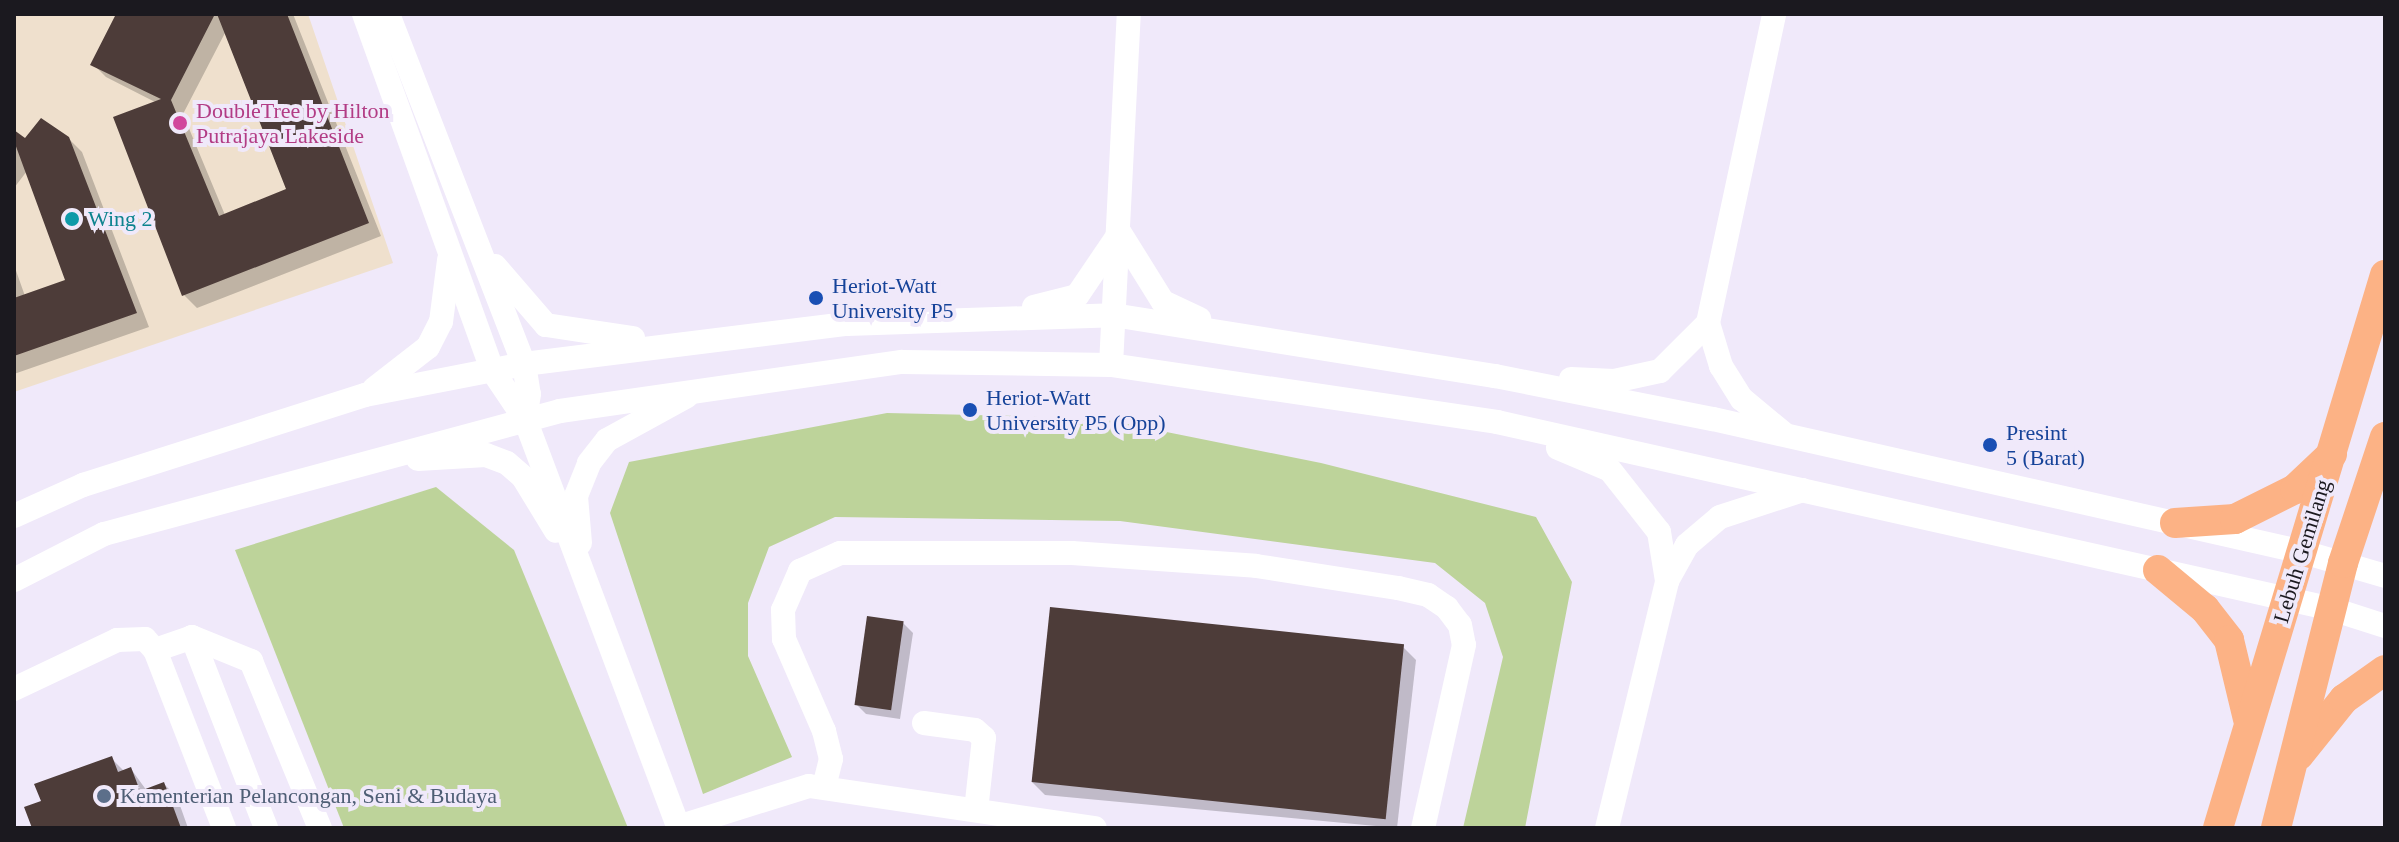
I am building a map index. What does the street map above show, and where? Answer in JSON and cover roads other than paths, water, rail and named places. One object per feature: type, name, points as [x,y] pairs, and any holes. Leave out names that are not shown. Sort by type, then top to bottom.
[{"type":"main road","name":"Lebuh Gemilang","points":[[2218,828],[2385,275]]},
{"type":"main road","name":"Lebuh Gemilang","points":[[2276,828],[2343,563],[2385,437]]},
{"type":"main road","points":[[2175,523],[2235,519],[2257,510],[2295,489],[2332,454]]},
{"type":"main road","points":[[2158,570],[2205,609],[2229,640],[2249,725]]},
{"type":"main road","points":[[2292,765],[2344,699],[2385,670]]},
{"type":"street","points":[[364,14],[492,370],[525,419],[678,827],[809,786],[1095,828]]},
{"type":"street","points":[[388,14],[524,364],[529,394],[525,419]]},
{"type":"street","points":[[1111,365],[1129,14]]},
{"type":"street","points":[[1774,14],[1708,323],[1721,366],[1742,399],[1785,435]]},
{"type":"street","points":[[996,317],[1077,296],[1120,233]]},
{"type":"street","points":[[1120,233],[1163,302],[1219,329]]},
{"type":"street","points":[[475,238],[525,306],[546,325],[582,334],[689,340]]},
{"type":"street","points":[[365,395],[428,347],[441,322],[450,249]]},
{"type":"street","points":[[16,509],[365,395],[524,364],[689,340],[847,324],[1113,315],[1219,329],[1495,376],[1785,435],[2303,552],[2385,576]]},
{"type":"street","points":[[1495,376],[1614,381],[1660,371],[1708,323]]},
{"type":"street","points":[[14,580],[104,534],[310,475],[525,419],[702,388],[902,362],[1111,365],[1497,422],[2332,609],[2385,626]]},
{"type":"street","points":[[583,573],[576,496],[589,463],[607,440],[702,388]]},
{"type":"street","points":[[1497,422],[1610,470],[1659,532],[1667,581]]},
{"type":"street","points":[[310,475],[453,456],[486,455],[507,463],[523,477],[583,573]]},
{"type":"street","points":[[1607,828],[1667,581],[1687,545],[1720,517],[1804,490]]},
{"type":"street","points":[[824,787],[831,759],[824,731],[784,639],[783,610],[800,571],[840,553],[1072,553],[1256,566],[1398,588],[1428,595],[1447,608],[1460,625],[1464,645],[1423,828]]},
{"type":"street","points":[[155,650],[192,637],[251,661],[320,828]]},
{"type":"street","points":[[192,637],[266,828]]},
{"type":"street","points":[[14,689],[117,640],[145,639],[155,650],[224,828]]},
{"type":"street","points":[[924,723],[975,730],[984,738],[976,810]]},
{"type":"place","name":"DoubleTree by Hilton Putrajaya Lakeside","points":[[180,123]]},
{"type":"place","name":"Wing 2","points":[[72,219]]},
{"type":"place","name":"Heriot-Watt University P5","points":[[816,298]]},
{"type":"place","name":"Heriot-Watt University P5 (Opp)","points":[[970,410]]},
{"type":"place","name":"Presint 5 (Barat)","points":[[1990,445]]},
{"type":"place","name":"Kementerian Pelancongan, Seni & Budaya","points":[[104,796]]}]
